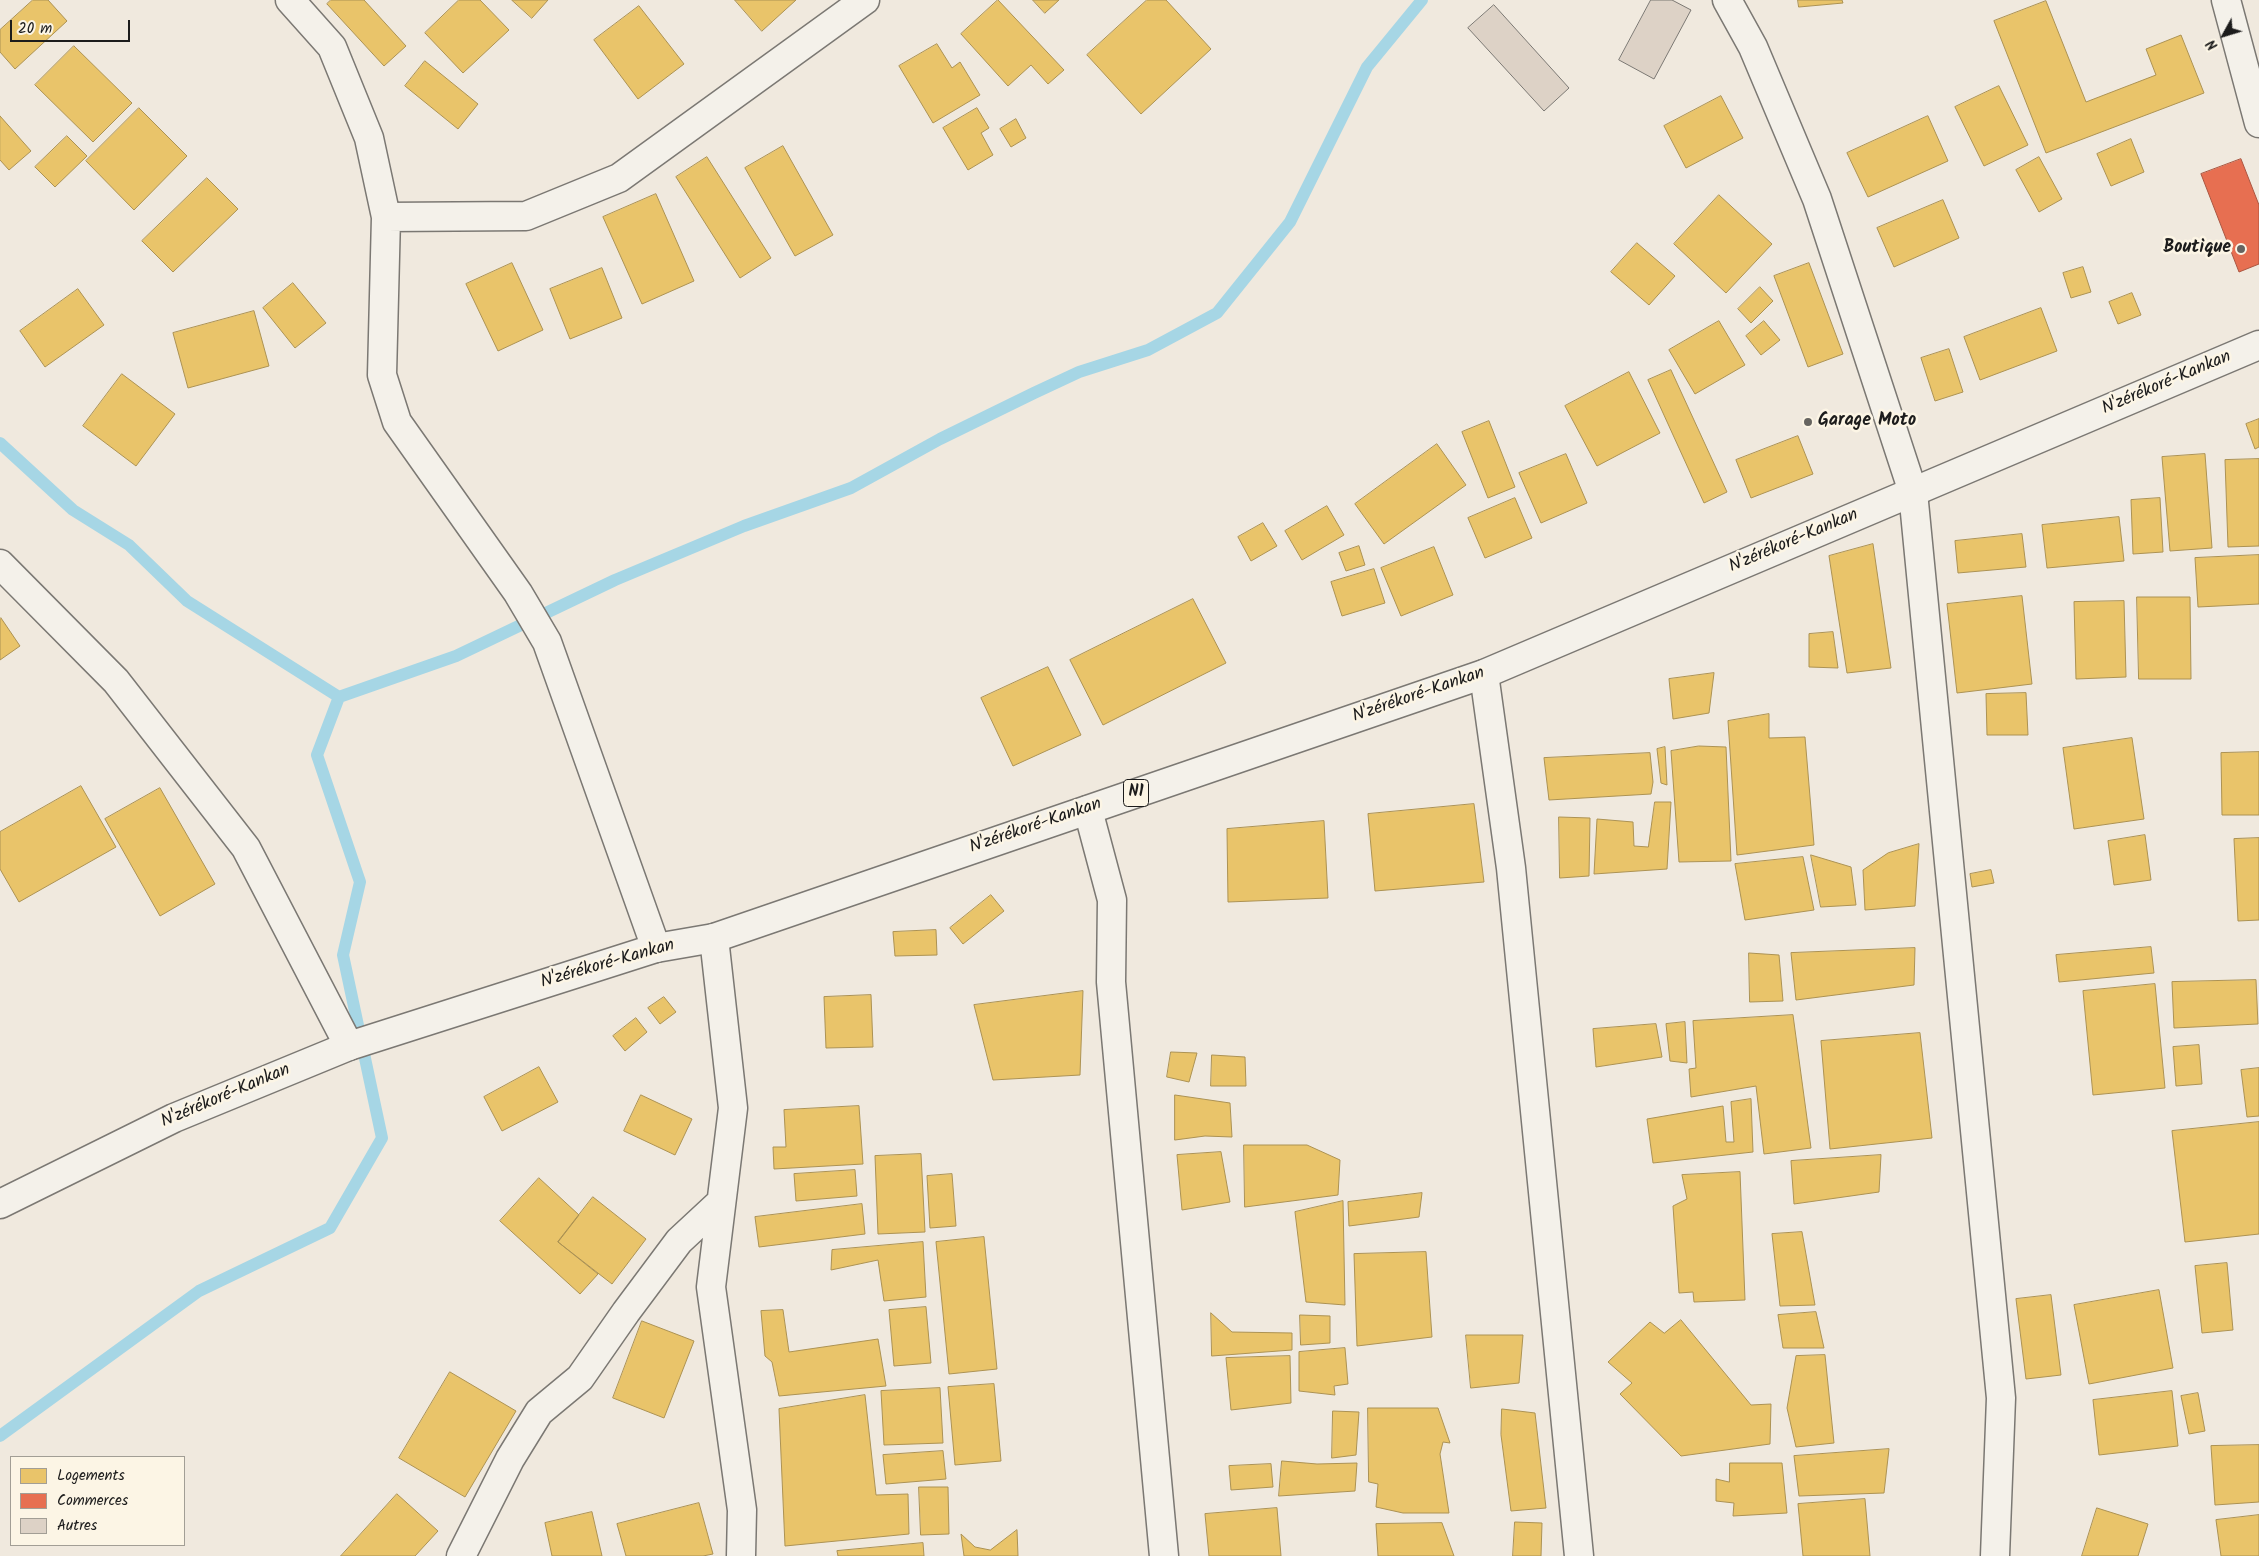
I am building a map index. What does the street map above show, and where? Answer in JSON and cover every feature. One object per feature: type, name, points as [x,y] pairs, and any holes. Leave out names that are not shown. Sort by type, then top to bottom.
[{"type":"main road","points":[[290,0],[332,47],[369,138],[386,218],[382,375],[397,422],[518,593],[547,642],[656,948]]},
{"type":"main road","points":[[386,218],[526,216],[619,178],[865,0]]},
{"type":"main road","points":[[1728,0],[1754,48],[1817,199],[1913,492],[2001,1398],[1995,1556]]},
{"type":"main road","points":[[2226,0],[2259,123]]},
{"type":"main road","name":"N'zérékoré-Kankan","points":[[0,1204],[174,1118],[349,1046],[656,948],[714,938],[1484,674],[2259,345]]},
{"type":"main road","points":[[0,564],[116,681],[246,848],[349,1046]]},
{"type":"main road","points":[[1484,674],[1511,868],[1579,1556]]},
{"type":"main road","points":[[1088,810],[1112,900],[1111,982],[1164,1556]]},
{"type":"main road","points":[[714,938],[733,1108],[711,1288],[742,1510],[741,1556]]},
{"type":"main road","points":[[461,1556],[510,1459],[539,1412],[580,1378],[679,1241],[721,1202]]},
{"type":"building: Logements","points":[[33,0],[48,0],[67,21],[15,69],[0,52],[0,30]]},
{"type":"building: Logements","points":[[331,0],[364,0],[406,46],[384,66],[327,4]]},
{"type":"building: Logements","points":[[459,0],[480,0],[509,30],[463,73],[425,33]]},
{"type":"building: Logements","points":[[512,0],[548,0],[532,18]]},
{"type":"building: Logements","points":[[735,0],[796,0],[762,31]]},
{"type":"building: Logements","points":[[998,0],[1064,70],[1048,84],[1031,65],[1008,86],[961,34]]},
{"type":"building: Logements","points":[[1033,0],[1059,0],[1045,13]]},
{"type":"building: Logements","points":[[1147,0],[1166,0],[1211,49],[1141,114],[1087,55]]},
{"type":"building: Logements","points":[[1798,0],[1842,0],[1843,3],[1799,7]]},
{"type":"building: Logements","points":[[2046,1],[2086,102],[2156,75],[2146,49],[2181,35],[2204,93],[2046,153],[1994,21]]},
{"type":"building: Logements","points":[[639,6],[684,64],[638,99],[594,40]]},
{"type":"building: Logements","points":[[937,44],[952,68],[960,62],[980,95],[933,123],[899,66]]},
{"type":"building: Logements","points":[[74,46],[132,103],[93,142],[35,85]]},
{"type":"building: Logements","points":[[425,61],[478,104],[458,129],[405,86]]},
{"type":"building: Logements","points":[[1999,86],[2028,145],[1984,166],[1955,107]]},
{"type":"building: Logements","points":[[1721,96],[1743,138],[1686,168],[1664,126]]},
{"type":"building: Logements","points":[[139,108],[187,156],[134,210],[86,161]]},
{"type":"building: Logements","points":[[977,108],[989,128],[981,133],[993,155],[968,170],[943,128]]},
{"type":"building: Logements","points":[[0,116],[31,151],[9,170],[0,160]]},
{"type":"building: Logements","points":[[1928,116],[1948,161],[1868,197],[1847,153]]},
{"type":"building: Logements","points":[[1016,119],[1026,138],[1011,147],[1000,129]]},
{"type":"building: Logements","points":[[67,136],[87,156],[55,187],[35,167]]},
{"type":"building: Logements","points":[[2131,139],[2144,172],[2111,186],[2097,154]]},
{"type":"building: Logements","points":[[783,146],[833,235],[795,256],[745,168]]},
{"type":"building: Logements","points":[[707,157],[771,258],[740,278],[676,177]]},
{"type":"building: Logements","points":[[2039,157],[2062,199],[2039,212],[2016,170]]},
{"type":"building: Logements","points":[[207,178],[238,209],[173,272],[142,241]]},
{"type":"building: Logements","points":[[656,194],[694,281],[642,304],[603,217]]},
{"type":"building: Logements","points":[[1719,195],[1772,244],[1726,293],[1674,244]]},
{"type":"building: Logements","points":[[1943,200],[1959,238],[1894,267],[1877,228]]},
{"type":"building: Logements","points":[[1637,243],[1675,276],[1649,305],[1611,272]]},
{"type":"building: Logements","points":[[512,263],[543,330],[498,351],[466,284]]},
{"type":"building: Logements","points":[[1809,263],[1843,354],[1808,367],[1774,276]]},
{"type":"building: Logements","points":[[2083,267],[2091,292],[2071,298],[2063,273]]},
{"type":"building: Logements","points":[[602,268],[622,318],[570,339],[550,289]]},
{"type":"building: Logements","points":[[293,283],[326,323],[295,348],[263,308]]},
{"type":"building: Logements","points":[[1760,287],[1773,301],[1751,323],[1738,309]]},
{"type":"building: Logements","points":[[78,289],[104,325],[45,367],[20,331]]},
{"type":"building: Logements","points":[[2132,293],[2141,315],[2118,324],[2109,302]]},
{"type":"building: Logements","points":[[2041,308],[2057,351],[1980,380],[1964,337]]},
{"type":"building: Logements","points":[[254,311],[269,366],[188,388],[173,333]]},
{"type":"building: Logements","points":[[1719,321],[1745,365],[1695,394],[1669,350]]},
{"type":"building: Logements","points":[[1764,321],[1780,340],[1761,355],[1746,336]]},
{"type":"building: Logements","points":[[1949,349],[1963,392],[1935,401],[1921,358]]},
{"type":"building: Logements","points":[[1671,370],[1727,492],[1704,503],[1648,380]]},
{"type":"building: Logements","points":[[1629,372],[1660,433],[1597,466],[1565,406]]},
{"type":"building: Logements","points":[[122,374],[175,414],[136,466],[83,426]]},
{"type":"building: Logements","points":[[2259,419],[2259,447],[2255,449],[2246,424]]},
{"type":"building: Logements","points":[[1489,421],[1515,487],[1488,498],[1462,432]]},
{"type":"building: Logements","points":[[1798,436],[1813,474],[1751,498],[1736,460]]},
{"type":"building: Logements","points":[[1437,444],[1466,485],[1384,544],[1355,504]]},
{"type":"building: Logements","points":[[1566,454],[1587,503],[1541,523],[1519,473]]},
{"type":"building: Logements","points":[[2205,454],[2212,548],[2170,551],[2162,457]]},
{"type":"building: Logements","points":[[2259,459],[2259,546],[2228,547],[2225,460]]},
{"type":"building: Logements","points":[[1515,498],[1532,538],[1485,558],[1468,518]]},
{"type":"building: Logements","points":[[2160,498],[2163,552],[2133,554],[2131,500]]},
{"type":"building: Logements","points":[[1327,506],[1344,535],[1302,560],[1285,531]]},
{"type":"building: Logements","points":[[2119,517],[2124,561],[2047,568],[2042,525]]},
{"type":"building: Logements","points":[[1263,523],[1277,546],[1251,561],[1238,537]]},
{"type":"building: Logements","points":[[2022,534],[2026,567],[1958,573],[1955,541]]},
{"type":"building: Logements","points":[[1873,544],[1891,668],[1847,673],[1829,556]]},
{"type":"building: Logements","points":[[1359,546],[1365,565],[1346,571],[1339,553]]},
{"type":"building: Logements","points":[[1434,547],[1453,595],[1401,616],[1381,568]]},
{"type":"building: Logements","points":[[2259,555],[2259,604],[2198,607],[2195,558]]},
{"type":"building: Logements","points":[[1374,569],[1385,603],[1342,616],[1331,582]]},
{"type":"building: Logements","points":[[2022,596],[2032,684],[1957,693],[1947,604]]},
{"type":"building: Logements","points":[[2137,597],[2190,597],[2191,679],[2139,679]]},
{"type":"building: Logements","points":[[1193,599],[1226,663],[1103,725],[1070,660]]},
{"type":"building: Logements","points":[[2124,601],[2126,677],[2076,679],[2074,602]]},
{"type":"building: Logements","points":[[0,619],[20,646],[0,660]]},
{"type":"building: Logements","points":[[1833,632],[1838,668],[1809,667],[1809,634]]},
{"type":"building: Logements","points":[[1048,667],[1081,735],[1013,766],[981,698]]},
{"type":"building: Logements","points":[[1714,673],[1709,713],[1673,719],[1669,679]]},
{"type":"building: Logements","points":[[2026,693],[2028,735],[1987,735],[1986,694]]},
{"type":"building: Logements","points":[[1769,714],[1769,738],[1805,737],[1814,845],[1737,855],[1728,721]]},
{"type":"building: Logements","points":[[2132,738],[2144,819],[2074,829],[2063,748]]},
{"type":"building: Logements","points":[[1699,746],[1726,747],[1731,861],[1679,862],[1671,751]]},
{"type":"building: Logements","points":[[1665,747],[1667,785],[1661,783],[1657,749]]},
{"type":"building: Logements","points":[[2259,752],[2259,815],[2222,815],[2221,753]]},
{"type":"building: Logements","points":[[1650,753],[1653,782],[1651,794],[1549,800],[1544,758]]},
{"type":"building: Logements","points":[[81,786],[116,847],[19,902],[0,869],[0,832]]},
{"type":"building: Logements","points":[[160,788],[215,884],[160,916],[105,819]]},
{"type":"building: Logements","points":[[1655,802],[1671,802],[1667,869],[1594,874],[1597,819],[1633,822],[1634,846],[1648,847]]},
{"type":"building: Logements","points":[[1474,804],[1484,882],[1375,891],[1368,814]]},
{"type":"building: Logements","points":[[1559,817],[1590,818],[1589,876],[1560,878]]},
{"type":"building: Logements","points":[[1324,821],[1328,898],[1228,902],[1227,829]]},
{"type":"building: Logements","points":[[2145,835],[2151,880],[2114,885],[2108,841]]},
{"type":"building: Logements","points":[[2259,838],[2259,920],[2238,921],[2234,839]]},
{"type":"building: Logements","points":[[1919,844],[1915,906],[1865,910],[1863,870],[1888,853]]},
{"type":"building: Logements","points":[[1811,855],[1851,867],[1856,905],[1821,907]]},
{"type":"building: Logements","points":[[1803,857],[1814,910],[1745,920],[1735,864]]},
{"type":"building: Logements","points":[[1991,870],[1994,883],[1972,887],[1970,874]]},
{"type":"building: Logements","points":[[991,895],[1004,911],[963,944],[950,928]]},
{"type":"building: Logements","points":[[936,930],[937,955],[895,956],[893,932]]},
{"type":"building: Logements","points":[[2151,947],[2154,973],[2059,982],[2056,955]]},
{"type":"building: Logements","points":[[1915,948],[1914,985],[1796,1000],[1791,953]]},
{"type":"building: Logements","points":[[1749,953],[1779,955],[1783,1001],[1750,1002]]},
{"type":"building: Logements","points":[[2256,980],[2258,1024],[2174,1028],[2172,982]]},
{"type":"building: Logements","points":[[2155,984],[2165,1088],[2093,1095],[2083,991]]},
{"type":"building: Logements","points":[[1083,991],[1080,1075],[993,1080],[974,1005]]},
{"type":"building: Logements","points":[[871,995],[873,1047],[826,1048],[824,997]]},
{"type":"building: Logements","points":[[664,997],[676,1012],[660,1024],[648,1008]]},
{"type":"building: Logements","points":[[1793,1015],[1811,1148],[1764,1154],[1756,1086],[1691,1097],[1689,1069],[1696,1068],[1693,1021]]},
{"type":"building: Logements","points":[[636,1018],[647,1032],[625,1051],[613,1036]]},
{"type":"building: Logements","points":[[1685,1022],[1687,1063],[1670,1061],[1666,1024]]},
{"type":"building: Logements","points":[[1656,1024],[1662,1057],[1596,1067],[1593,1029]]},
{"type":"building: Logements","points":[[1920,1033],[1932,1138],[1830,1149],[1821,1041]]},
{"type":"building: Logements","points":[[2199,1045],[2202,1084],[2176,1086],[2173,1047]]},
{"type":"building: Logements","points":[[1171,1052],[1197,1053],[1189,1082],[1167,1077]]},
{"type":"building: Logements","points":[[1212,1055],[1245,1057],[1246,1086],[1211,1086]]},
{"type":"building: Logements","points":[[539,1067],[558,1102],[502,1131],[484,1097]]},
{"type":"building: Logements","points":[[2259,1068],[2259,1116],[2247,1117],[2241,1070]]},
{"type":"building: Logements","points":[[641,1095],[692,1119],[675,1155],[624,1131]]},
{"type":"building: Logements","points":[[1175,1095],[1230,1103],[1232,1137],[1205,1136],[1175,1140]]},
{"type":"building: Logements","points":[[1751,1099],[1753,1152],[1653,1163],[1647,1119],[1723,1106],[1726,1142],[1734,1142],[1731,1102]]},
{"type":"building: Logements","points":[[859,1106],[863,1164],[774,1169],[773,1147],[786,1147],[784,1110]]},
{"type":"building: Logements","points":[[2259,1122],[2259,1234],[2185,1242],[2172,1131]]},
{"type":"building: Logements","points":[[1244,1145],[1307,1145],[1340,1160],[1338,1195],[1245,1207]]},
{"type":"building: Logements","points":[[1221,1152],[1230,1202],[1182,1210],[1177,1155]]},
{"type":"building: Logements","points":[[921,1154],[925,1232],[878,1234],[875,1156]]},
{"type":"building: Logements","points":[[1881,1155],[1879,1192],[1794,1204],[1791,1161]]},
{"type":"building: Logements","points":[[855,1170],[857,1196],[796,1201],[794,1174]]},
{"type":"building: Logements","points":[[1740,1172],[1745,1300],[1694,1302],[1693,1292],[1679,1293],[1673,1206],[1687,1199],[1682,1175]]},
{"type":"building: Logements","points":[[952,1174],[956,1226],[930,1228],[927,1176]]},
{"type":"building: Logements","points":[[539,1178],[579,1215],[558,1242],[598,1274],[580,1294],[500,1221]]},
{"type":"building: Logements","points":[[1422,1193],[1419,1217],[1349,1226],[1348,1202]]},
{"type":"building: Logements","points":[[593,1197],[646,1239],[612,1284],[558,1242]]},
{"type":"building: Logements","points":[[1343,1201],[1345,1305],[1306,1302],[1295,1212]]},
{"type":"building: Logements","points":[[862,1204],[865,1234],[759,1247],[755,1217]]},
{"type":"building: Logements","points":[[1802,1232],[1815,1305],[1780,1306],[1772,1234]]},
{"type":"building: Logements","points":[[984,1237],[997,1369],[949,1374],[936,1242]]},
{"type":"building: Logements","points":[[923,1242],[926,1297],[884,1301],[878,1260],[831,1270],[832,1250]]},
{"type":"building: Logements","points":[[1426,1252],[1432,1337],[1357,1346],[1354,1254]]},
{"type":"building: Logements","points":[[2227,1263],[2233,1330],[2202,1333],[2195,1266]]},
{"type":"building: Logements","points":[[2159,1290],[2173,1368],[2089,1384],[2074,1305]]},
{"type":"building: Logements","points":[[2051,1295],[2061,1375],[2026,1379],[2016,1299]]},
{"type":"building: Logements","points":[[926,1307],[931,1363],[894,1366],[889,1310]]},
{"type":"building: Logements","points":[[783,1310],[789,1352],[878,1339],[886,1386],[779,1396],[772,1362],[765,1356],[761,1311]]},
{"type":"building: Logements","points":[[1816,1312],[1824,1348],[1783,1348],[1778,1315]]},
{"type":"building: Logements","points":[[1211,1313],[1232,1332],[1292,1333],[1292,1350],[1212,1356]]},
{"type":"building: Logements","points":[[1300,1315],[1330,1316],[1330,1343],[1301,1345]]},
{"type":"building: Logements","points":[[1681,1320],[1751,1405],[1771,1404],[1770,1444],[1681,1456],[1620,1394],[1632,1383],[1608,1362],[1650,1322],[1664,1333]]},
{"type":"building: Logements","points":[[642,1321],[694,1341],[664,1418],[613,1398]]},
{"type":"building: Logements","points":[[1466,1335],[1523,1335],[1519,1383],[1471,1388]]},
{"type":"building: Logements","points":[[1345,1348],[1348,1384],[1334,1386],[1335,1395],[1299,1391],[1299,1352]]},
{"type":"building: Logements","points":[[1825,1355],[1834,1443],[1796,1447],[1787,1408],[1796,1356]]},
{"type":"building: Logements","points":[[1290,1356],[1291,1403],[1231,1410],[1226,1358]]},
{"type":"building: Logements","points":[[450,1372],[516,1411],[465,1497],[399,1458]]},
{"type":"building: Logements","points":[[994,1384],[1001,1461],[955,1465],[948,1387]]},
{"type":"building: Logements","points":[[940,1388],[943,1443],[884,1445],[881,1391]]},
{"type":"building: Logements","points":[[2172,1391],[2178,1446],[2099,1455],[2093,1400]]},
{"type":"building: Logements","points":[[2198,1393],[2205,1431],[2189,1434],[2181,1396]]},
{"type":"building: Logements","points":[[865,1395],[876,1495],[908,1494],[909,1534],[785,1546],[779,1409]]},
{"type":"building: Logements","points":[[1368,1408],[1438,1408],[1450,1443],[1443,1442],[1440,1454],[1449,1513],[1403,1513],[1376,1507],[1378,1484],[1369,1482]]},
{"type":"building: Logements","points":[[1502,1409],[1535,1413],[1546,1508],[1511,1511],[1501,1435]]},
{"type":"building: Logements","points":[[1333,1411],[1359,1412],[1356,1455],[1332,1458]]},
{"type":"building: Logements","points":[[2259,1445],[2259,1502],[2215,1505],[2211,1446]]},
{"type":"building: Logements","points":[[1889,1449],[1884,1493],[1799,1496],[1794,1456]]},
{"type":"building: Logements","points":[[943,1451],[946,1479],[886,1484],[883,1455]]},
{"type":"building: Logements","points":[[1282,1461],[1317,1464],[1357,1463],[1355,1491],[1279,1496]]},
{"type":"building: Logements","points":[[1730,1463],[1782,1463],[1787,1513],[1733,1516],[1734,1503],[1716,1501],[1716,1479],[1729,1482]]},
{"type":"building: Logements","points":[[1271,1464],[1273,1487],[1231,1490],[1229,1466]]},
{"type":"building: Logements","points":[[919,1487],[948,1487],[949,1534],[921,1535]]},
{"type":"building: Logements","points":[[397,1494],[438,1531],[415,1556],[341,1556]]},
{"type":"building: Logements","points":[[1865,1499],[1870,1556],[1803,1556],[1798,1504]]},
{"type":"building: Logements","points":[[699,1503],[713,1554],[703,1556],[626,1556],[617,1524]]},
{"type":"building: Logements","points":[[1277,1508],[1281,1556],[1209,1556],[1205,1514]]},
{"type":"building: Logements","points":[[2097,1508],[2148,1524],[2138,1556],[2082,1556]]},
{"type":"building: Logements","points":[[592,1512],[602,1556],[552,1556],[545,1523]]},
{"type":"building: Logements","points":[[2259,1515],[2259,1556],[2221,1556],[2216,1520]]},
{"type":"building: Logements","points":[[1515,1522],[1542,1523],[1541,1556],[1513,1556]]},
{"type":"building: Logements","points":[[1442,1523],[1454,1556],[1378,1556],[1376,1524]]},
{"type":"building: Logements","points":[[1017,1530],[1018,1556],[964,1556],[961,1534],[975,1547],[990,1550]]},
{"type":"building: Logements","points":[[923,1543],[924,1556],[838,1556],[837,1551]]},
{"type":"building: Commerces","points":[[2241,159],[2259,205],[2259,264],[2239,272],[2201,174]]},
{"type":"building: Autres","points":[[1651,0],[1672,0],[1691,10],[1654,79],[1619,60]]},
{"type":"building: Autres","points":[[1494,5],[1569,88],[1544,111],[1468,28]]},
{"type":"waterway","points":[[0,1436],[199,1291],[330,1228],[382,1138],[343,955],[360,882],[317,755],[339,697],[456,656],[615,580],[744,526],[851,488],[940,439],[1034,393],[1079,372],[1148,350],[1217,313],[1290,222],[1367,67],[1422,0]]},
{"type":"waterway","points":[[0,443],[73,510],[129,545],[187,601],[339,697]]},
{"type":"place","name":"Boutique","points":[[2241,249]]},
{"type":"place","name":"Garage Moto","points":[[1808,422]]}]
